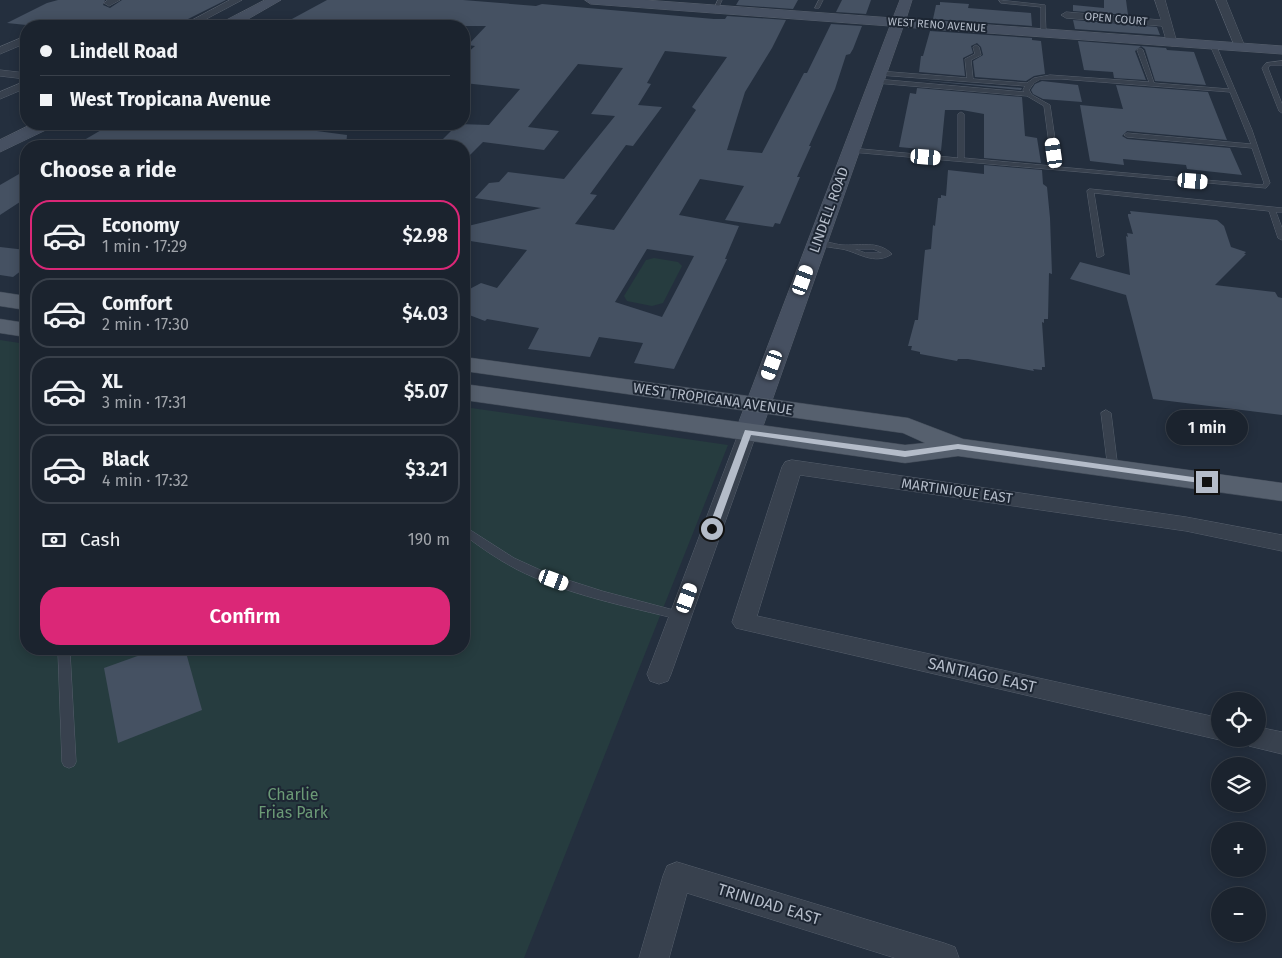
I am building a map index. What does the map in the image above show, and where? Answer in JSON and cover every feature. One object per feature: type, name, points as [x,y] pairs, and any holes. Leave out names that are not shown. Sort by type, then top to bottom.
[{"type":"main road","points":[[0,326],[20,329]]},
{"type":"main road","name":"WEST TROPICANA AVENUE","points":[[470,365],[908,426],[958,447],[1282,492]]},
{"type":"main road","name":"WEST TROPICANA AVENUE","points":[[470,393],[905,454],[958,447]]},
{"type":"street","points":[[198,20],[237,0]]},
{"type":"street","points":[[237,20],[275,0]]},
{"type":"street","name":"WEST RENO AVENUE","points":[[591,0],[718,4],[898,22],[1240,47],[1281,52]]},
{"type":"street","name":"LINDELL ROAD","points":[[659,674],[906,0]]},
{"type":"street","points":[[1160,0],[1172,43]]},
{"type":"street","points":[[1221,0],[1240,47]]},
{"type":"street","name":"OPEN COURT","points":[[1066,15],[1167,23]]},
{"type":"street","points":[[0,51],[20,43]]},
{"type":"street","points":[[0,73],[20,75]]},
{"type":"street","points":[[0,96],[20,87]]},
{"type":"street","points":[[0,147],[33,130]]},
{"type":"street","name":"MARTINIQUE EAST","points":[[744,622],[792,467],[1186,524],[1282,543]]},
{"type":"street","name":"SANTIAGO EAST","points":[[744,622],[1211,727]]},
{"type":"street","points":[[1266,740],[1282,743]]},
{"type":"street","name":"TRINIDAD EAST","points":[[654,958],[677,876],[944,958]]},
{"type":"lane","points":[[817,7],[821,0]]},
{"type":"lane","points":[[1001,0],[1001,2],[1043,6],[1044,33]]},
{"type":"lane","points":[[851,150],[1264,187],[1267,183],[1254,146],[1233,90],[1213,45]]},
{"type":"lane","points":[[970,81],[968,59],[978,56],[976,47]]},
{"type":"lane","points":[[1140,50],[1152,84]]},
{"type":"lane","points":[[1281,52],[1265,68],[1282,111]]},
{"type":"lane","points":[[878,77],[1028,85]]},
{"type":"lane","points":[[878,77],[1028,94],[1047,105],[1056,169]]},
{"type":"lane","points":[[1028,94],[1026,90],[1033,79],[1045,78],[1233,90]]},
{"type":"lane","points":[[960,160],[962,114]]},
{"type":"lane","points":[[1127,135],[1254,146]]},
{"type":"lane","points":[[1100,255],[1090,191],[1282,210]]},
{"type":"lane","points":[[1272,209],[1282,238]]},
{"type":"lane","points":[[817,243],[846,247]]},
{"type":"lane","points":[[1106,413],[1113,469]]},
{"type":"lane","points":[[470,535],[485,546],[525,569],[583,591],[680,616]]},
{"type":"lane","points":[[64,655],[69,762]]},
{"type":"green space","points":[[654,258],[678,262],[682,266],[663,303],[652,306],[627,301],[624,296],[646,260]]},
{"type":"green space","name":"Charlie Frias Park","points":[[0,340],[20,343],[20,655],[470,655],[470,408],[728,445],[524,958],[0,958]]},
{"type":"building","points":[[58,0],[105,0],[103,5],[110,8],[122,0],[226,0],[186,20],[20,20],[20,24],[7,23],[47,3]]},
{"type":"building","points":[[327,0],[463,0],[536,6],[542,4],[714,19],[725,19],[727,16],[786,20],[772,48],[745,92],[727,150],[762,153],[804,73],[807,73],[831,24],[862,26],[853,49],[850,54],[846,55],[835,89],[809,146],[811,146],[797,177],[800,177],[780,224],[775,223],[773,227],[725,220],[744,186],[700,179],[679,215],[739,226],[725,259],[727,259],[674,369],[634,363],[643,343],[599,337],[590,357],[528,349],[539,328],[487,319],[485,321],[470,315],[470,289],[481,283],[497,288],[527,250],[470,241],[470,226],[541,208],[475,198],[489,183],[499,182],[508,172],[564,179],[615,116],[591,114],[623,68],[578,64],[528,127],[559,131],[544,150],[483,142],[470,155],[470,140],[442,140],[452,130],[470,130],[470,124],[489,125],[520,89],[470,84],[470,51],[475,46],[470,45],[470,43],[486,26],[470,26],[470,20],[290,20]],"holes":[[[665,51],[727,57],[692,107],[696,110],[614,230],[575,224],[597,195],[590,194],[626,145],[633,146],[662,107],[638,105],[651,84],[647,83]],[[647,249],[694,256],[662,317],[615,302]]]},
{"type":"building","points":[[739,0],[798,0],[793,9],[736,5]]},
{"type":"building","points":[[842,0],[871,0],[866,14],[836,12]]},
{"type":"building","points":[[1104,0],[1126,0],[1128,15],[1073,11],[1073,5],[1104,8]]},
{"type":"building","points":[[940,2],[969,4],[968,8],[1031,13],[1032,26],[933,19],[936,5],[940,5]]},
{"type":"building","points":[[1073,20],[1157,27],[1160,35],[1075,29]]},
{"type":"building","points":[[930,31],[1032,38],[1032,40],[1041,41],[1045,74],[1034,76],[1026,81],[975,77],[973,61],[983,55],[981,47],[977,43],[971,46],[973,53],[963,58],[965,76],[919,72],[921,56],[923,56]]},
{"type":"building","points":[[1078,41],[1141,46],[1135,51],[1146,80],[1114,78],[1113,72],[1084,70]]},
{"type":"building","points":[[1141,46],[1194,52],[1206,85],[1155,81],[1145,49]]},
{"type":"building","points":[[918,80],[1022,88],[1021,90]]},
{"type":"building","points":[[1042,81],[1078,85],[1082,102],[1043,99],[1033,94],[1031,90],[1035,84]]},
{"type":"building","points":[[1116,85],[1208,92],[1227,140],[1127,131],[1122,136],[1127,139],[1230,148],[1242,175],[1187,169],[1186,165],[1123,159],[1124,165],[1090,161],[1080,105],[1123,109]]},
{"type":"building","points":[[917,88],[1022,97],[1025,136],[1037,138],[1041,163],[984,158],[984,114],[962,110],[945,110],[941,151],[899,147],[910,93],[916,94]]},
{"type":"building","points":[[101,130],[309,130],[347,135],[347,140],[84,140]]},
{"type":"building","points":[[984,165],[1042,170],[1043,184],[1047,187],[1052,274],[1049,273],[1048,319],[1044,319],[1044,323],[1042,322],[1045,367],[1042,367],[1042,370],[1033,369],[1034,371],[968,359],[958,359],[957,361],[920,354],[920,352],[911,350],[912,346],[908,346],[915,320],[918,320],[925,250],[931,249],[938,198],[941,198],[941,195],[946,196],[948,170],[984,174]]},
{"type":"building","points":[[20,173],[20,202],[0,215],[0,185]]},
{"type":"building","points":[[1130,211],[1217,220],[1224,226],[1231,247],[1246,252],[1244,254],[1246,254],[1215,285],[1275,292],[1278,297],[1282,298],[1282,415],[1153,399],[1126,295],[1070,279],[1080,262],[1130,275],[1126,236],[1128,237],[1127,233],[1133,234],[1128,216],[1128,214],[1131,214]]},
{"type":"building","points":[[0,247],[20,249],[20,272],[13,277],[0,275]]},
{"type":"building","points":[[140,655],[187,655],[202,710],[118,743],[104,668]]},
{"type":"route","points":[[712,529],[748,432],[905,454],[958,447],[1207,482]]}]
